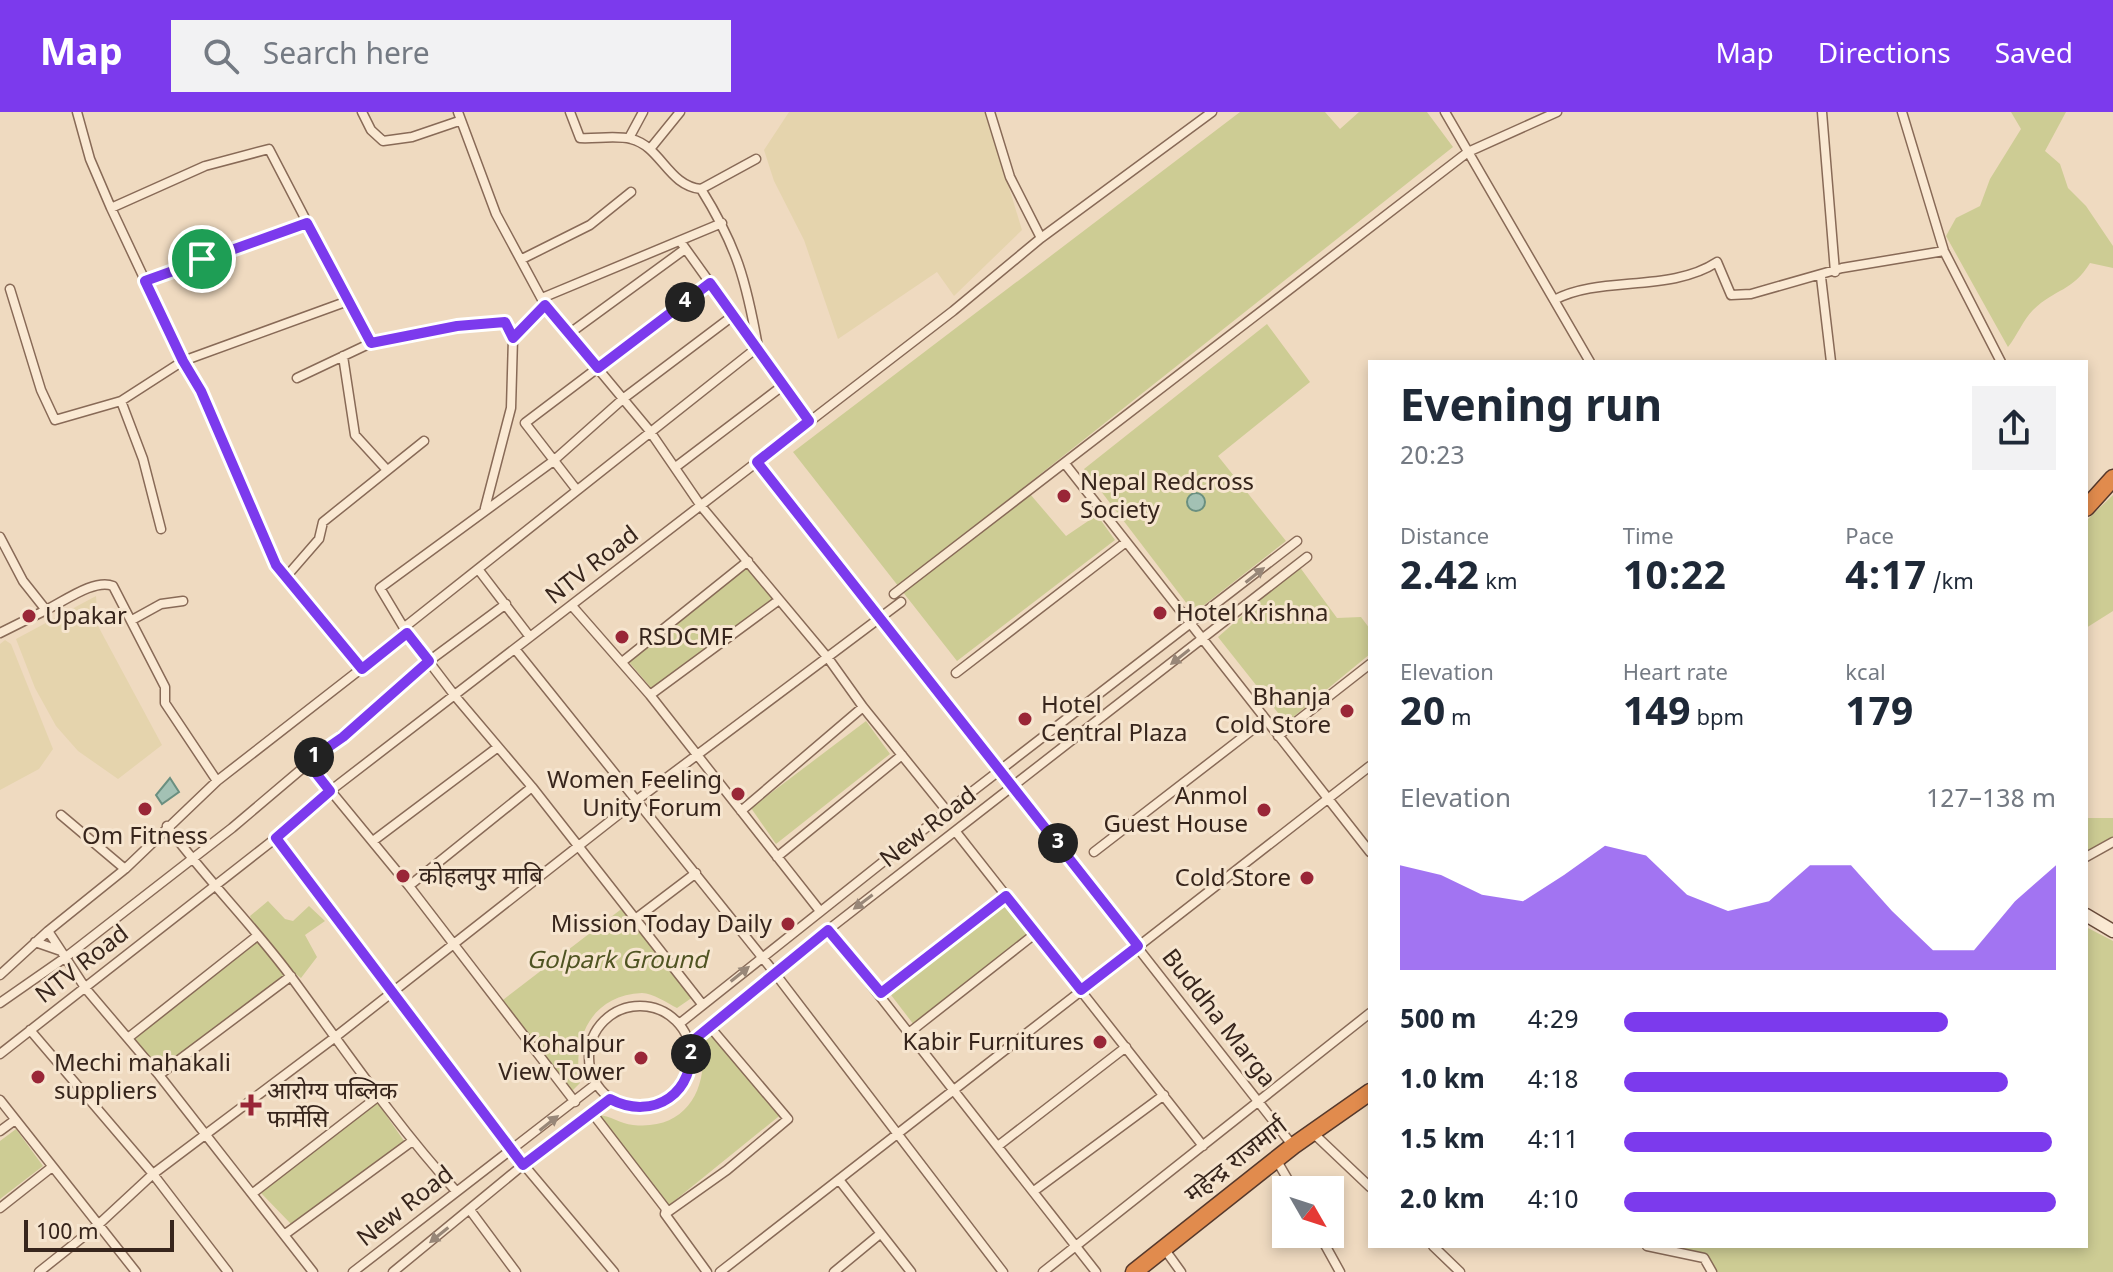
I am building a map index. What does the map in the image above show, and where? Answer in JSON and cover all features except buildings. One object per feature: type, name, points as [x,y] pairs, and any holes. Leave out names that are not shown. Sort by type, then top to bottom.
[{"type":"highway","points":[[2088,506],[2113,478]]},
{"type":"highway","name":"महेन्द्र राजमार्ग","points":[[1134,1272],[1293,1146],[1368,1093]]},
{"type":"street","points":[[77,112],[90,159],[111,208],[183,361],[201,391],[276,565],[362,669]]},
{"type":"street","points":[[362,112],[371,130],[383,141],[412,137],[458,117],[496,214],[544,301],[677,466],[701,506],[828,658],[863,707],[947,811]]},
{"type":"street","points":[[570,112],[580,138],[629,138],[650,149],[677,179],[690,188],[701,189],[756,159]]},
{"type":"street","points":[[629,138],[643,112]]},
{"type":"street","points":[[650,149],[680,112]]},
{"type":"street","points":[[990,112],[1010,177],[1041,238]]},
{"type":"street","name":"NTV Road","points":[[0,1054],[276,838],[330,791],[573,607],[953,311],[1041,238],[1212,112]]},
{"type":"street","points":[[1445,112],[1589,360]]},
{"type":"street","points":[[39,1272],[98,1225],[153,1174],[334,1038],[637,800],[882,617],[898,598],[1468,152],[1557,112]]},
{"type":"street","points":[[1822,112],[1835,272]]},
{"type":"street","points":[[1902,112],[1944,251],[2000,360]]},
{"type":"street","points":[[111,208],[205,166],[269,149],[371,343]]},
{"type":"street","points":[[701,189],[722,223],[745,275],[758,347]]},
{"type":"street","points":[[522,259],[590,225],[631,192]]},
{"type":"street","points":[[145,281],[307,223]]},
{"type":"street","points":[[513,338],[544,301],[682,245],[722,223]]},
{"type":"street","points":[[682,245],[809,421]]},
{"type":"street","points":[[570,333],[682,245]]},
{"type":"street","points":[[1554,300],[1577,292],[1699,274],[1717,262],[1731,295],[1751,294],[1835,272],[1944,251]]},
{"type":"street","points":[[1821,277],[1831,360]]},
{"type":"street","points":[[525,423],[710,283]]},
{"type":"street","points":[[10,289],[41,390],[55,420],[121,401],[183,361],[348,301]]},
{"type":"street","points":[[702,1004],[532,787],[455,696],[406,630],[380,588],[485,508],[552,462],[624,398],[734,315]]},
{"type":"street","points":[[297,378],[371,343],[457,326],[505,322],[513,338],[511,408],[485,508]]},
{"type":"street","points":[[0,975],[35,942],[125,869],[217,781],[362,669],[478,569],[649,430],[758,347]]},
{"type":"street","points":[[343,356],[355,435],[387,470]]},
{"type":"street","points":[[677,466],[785,384]]},
{"type":"street","points":[[121,401],[143,459],[161,529]]},
{"type":"street","points":[[511,408],[576,489]]},
{"type":"street","points":[[286,577],[319,539],[323,522],[424,441]]},
{"type":"street","name":"Buddha Marga","points":[[757,462],[882,617],[1293,1146]]},
{"type":"street","points":[[1066,465],[1368,849]]},
{"type":"street","points":[[0,537],[23,581],[46,610]]},
{"type":"street","name":"New Road","points":[[679,1024],[947,811],[1191,626],[1297,541]]},
{"type":"street","points":[[956,673],[1126,542]]},
{"type":"street","name":"New Road","points":[[690,1043],[774,972],[1307,557]]},
{"type":"street","points":[[622,662],[748,561]]},
{"type":"street","points":[[478,569],[530,637]]},
{"type":"street","points":[[0,633],[107,583],[113,586],[165,687],[165,703],[217,781]]},
{"type":"street","points":[[650,695],[779,600]]},
{"type":"street","points":[[132,620],[161,604],[183,601]]},
{"type":"street","points":[[0,1003],[191,859],[307,762],[343,737],[429,661],[506,604]]},
{"type":"street","points":[[573,607],[650,695],[820,911]]},
{"type":"street","points":[[515,649],[774,972],[1003,1272]]},
{"type":"street","points":[[1278,736],[1368,666]]},
{"type":"street","points":[[741,811],[863,707]]},
{"type":"street","points":[[1094,852],[1265,720]]},
{"type":"street","points":[[373,841],[498,747]]},
{"type":"street","points":[[777,857],[902,755]]},
{"type":"street","points":[[307,762],[409,886],[575,1102]]},
{"type":"street","points":[[720,1272],[1368,768]]},
{"type":"street","points":[[409,886],[532,787]]},
{"type":"street","points":[[61,815],[125,869]]},
{"type":"street","points":[[167,826],[191,859],[291,976],[334,1038],[380,1095],[411,1142],[456,1191]]},
{"type":"street","points":[[956,832],[1203,1146]]},
{"type":"street","points":[[276,838],[523,1165],[614,1272]]},
{"type":"street","points":[[2088,856],[2113,842]]},
{"type":"street","points":[[634,920],[696,873]]},
{"type":"street","points":[[881,993],[1006,896]]},
{"type":"street","points":[[2088,916],[2113,931]]},
{"type":"street","points":[[828,930],[881,993],[952,1091],[1096,1272]]},
{"type":"street","points":[[48,931],[86,989],[159,1075],[313,1272]]},
{"type":"street","points":[[910,1032],[1036,933]]},
{"type":"street","points":[[128,1038],[257,936]]},
{"type":"street","points":[[35,942],[64,955]]},
{"type":"street","points":[[159,1075],[291,976]]},
{"type":"street","points":[[644,1005],[663,1011],[679,1024],[690,1043],[690,1070],[675,1095],[651,1108],[623,1106],[610,1099],[596,1084],[589,1065],[590,1045],[599,1026],[614,1012],[644,1005]]},
{"type":"street","points":[[1043,1272],[1368,1015]]},
{"type":"street","points":[[665,1214],[727,1170],[788,1119],[710,1027]]},
{"type":"street","points":[[30,1030],[153,1174],[228,1272]]},
{"type":"street","points":[[998,1146],[1126,1047]]},
{"type":"street","name":"New Road","points":[[353,1272],[456,1191],[513,1152],[596,1084]]},
{"type":"street","points":[[253,1193],[380,1095]]},
{"type":"street","points":[[1034,1191],[1164,1095]]},
{"type":"street","name":"New Road","points":[[393,1272],[523,1165],[610,1099]]},
{"type":"street","points":[[0,1100],[136,1272]]},
{"type":"street","points":[[593,1114],[666,1209],[665,1214],[707,1272]]},
{"type":"street","points":[[0,1131],[15,1120]]},
{"type":"street","points":[[1312,1132],[1368,1185]]},
{"type":"street","points":[[284,1235],[411,1142]]},
{"type":"street","points":[[1277,1161],[1286,1176]]},
{"type":"street","points":[[0,1208],[52,1167]]},
{"type":"street","points":[[840,1181],[911,1272]]},
{"type":"street","points":[[470,1210],[513,1271]]},
{"type":"street","points":[[834,1272],[880,1234]]},
{"type":"street","points":[[1162,1247],[1181,1272]]},
{"type":"street","points":[[1327,1248],[1340,1272]]},
{"type":"street","points":[[1435,1248],[1460,1272]]},
{"type":"street","points":[[1656,1248],[1704,1258],[1712,1272]]},
{"type":"shaded area","points":[[789,112],[986,112],[1022,230],[954,296],[937,272],[838,339],[804,240],[774,181],[764,150]]},
{"type":"shaded area","points":[[1196,493],[1205,502],[1196,511],[1187,502]]},
{"type":"shaded area","points":[[96,596],[98,626],[162,745],[118,779],[78,751],[56,726],[35,688],[16,639]]},
{"type":"shaded area","points":[[5,640],[11,644],[53,749],[39,769],[0,790],[0,644]]},
{"type":"shaded area","points":[[170,778],[179,792],[162,804],[156,795]]},
{"type":"green space","points":[[1240,112],[1325,112],[1340,129],[1359,112],[1427,112],[1453,147],[1024,487],[1066,536],[1097,515],[1115,540],[957,661],[793,452]]},
{"type":"green space","points":[[2011,112],[2066,112],[2045,151],[2060,164],[2068,188],[2086,206],[2113,246],[2113,268],[2090,263],[2070,285],[2033,310],[2008,347],[1946,236],[1956,218],[1980,206],[1990,179],[2021,129]]},
{"type":"green space","points":[[1267,324],[1310,382],[1218,456],[1286,541],[1194,613],[1084,469]]},
{"type":"green space","points":[[2113,495],[2113,611],[2088,627],[2088,519]]},
{"type":"green space","points":[[749,566],[772,599],[652,689],[629,662]]},
{"type":"green space","points":[[1299,566],[1337,618],[1361,617],[1368,626],[1368,656],[1286,723],[1218,637]]},
{"type":"green space","points":[[866,721],[890,754],[776,844],[751,808]]},
{"type":"green space","points":[[2088,818],[2113,818],[2113,838],[2088,852]]},
{"type":"green space","points":[[268,901],[285,919],[293,921],[309,906],[325,921],[305,935],[317,957],[301,978],[271,950],[250,916]]},
{"type":"green space","points":[[1006,901],[1033,933],[914,1025],[888,991]]},
{"type":"green space","name":"Golpark Ground","points":[[624,907],[693,997],[677,1008],[642,993],[624,996],[598,1011],[583,1036],[579,1051],[580,1083],[571,1092],[499,1003]]},
{"type":"green space","points":[[2088,928],[2113,941],[2113,1272],[1712,1272],[1704,1258],[1656,1248],[2088,1248]]},
{"type":"green space","points":[[255,938],[287,976],[159,1072],[131,1039]]},
{"type":"green space","name":"Golpark Ground","points":[[712,1030],[783,1113],[668,1206],[597,1115],[628,1124],[652,1125],[668,1121],[681,1113],[698,1088],[702,1073],[701,1039]]},
{"type":"green space","points":[[377,1102],[404,1141],[291,1224],[261,1193]]},
{"type":"green space","points":[[16,1129],[43,1166],[0,1199],[0,1141]]},
{"type":"place","name":"Nepal Redcross Society","points":[[1064,496]]},
{"type":"place","name":"Hotel Krishna","points":[[1160,613]]},
{"type":"place","name":"Upakar","points":[[29,616]]},
{"type":"place","name":"RSDCMF","points":[[622,637]]},
{"type":"place","name":"Bhanja Cold Store","points":[[1347,711]]},
{"type":"place","name":"Hotel Central Plaza","points":[[1025,719]]},
{"type":"place","name":"Women Feeling Unity Forum","points":[[738,794]]},
{"type":"place","name":"Om Fitness","points":[[145,809]]},
{"type":"place","name":"Anmol Guest House","points":[[1264,810]]},
{"type":"place","name":"कोहलपुर माबि","points":[[403,876]]},
{"type":"place","name":"Cold Store","points":[[1307,878]]},
{"type":"place","name":"Mission Today Daily","points":[[788,924]]},
{"type":"place","name":"Kabir Furnitures","points":[[1100,1042]]},
{"type":"place","name":"Kohalpur View Tower","points":[[641,1058]]},
{"type":"place","name":"Mechi mahakali suppliers","points":[[38,1077]]},
{"type":"place","name":"आरोग्य पब्लिक फार्मेसि","points":[[251,1105]]},
{"type":"route","points":[[307,223],[371,343],[457,326],[505,322],[513,338],[545,305],[598,368],[710,283],[809,421],[757,462],[1138,946],[1081,990],[1006,896],[881,993],[828,930],[690,1043],[690,1070],[675,1095],[651,1108],[637,1109],[610,1099],[523,1165],[276,838],[330,791],[307,762],[343,737],[429,661],[407,633],[362,669],[276,565],[201,391],[183,361],[145,281],[202,259],[307,223]]}]
